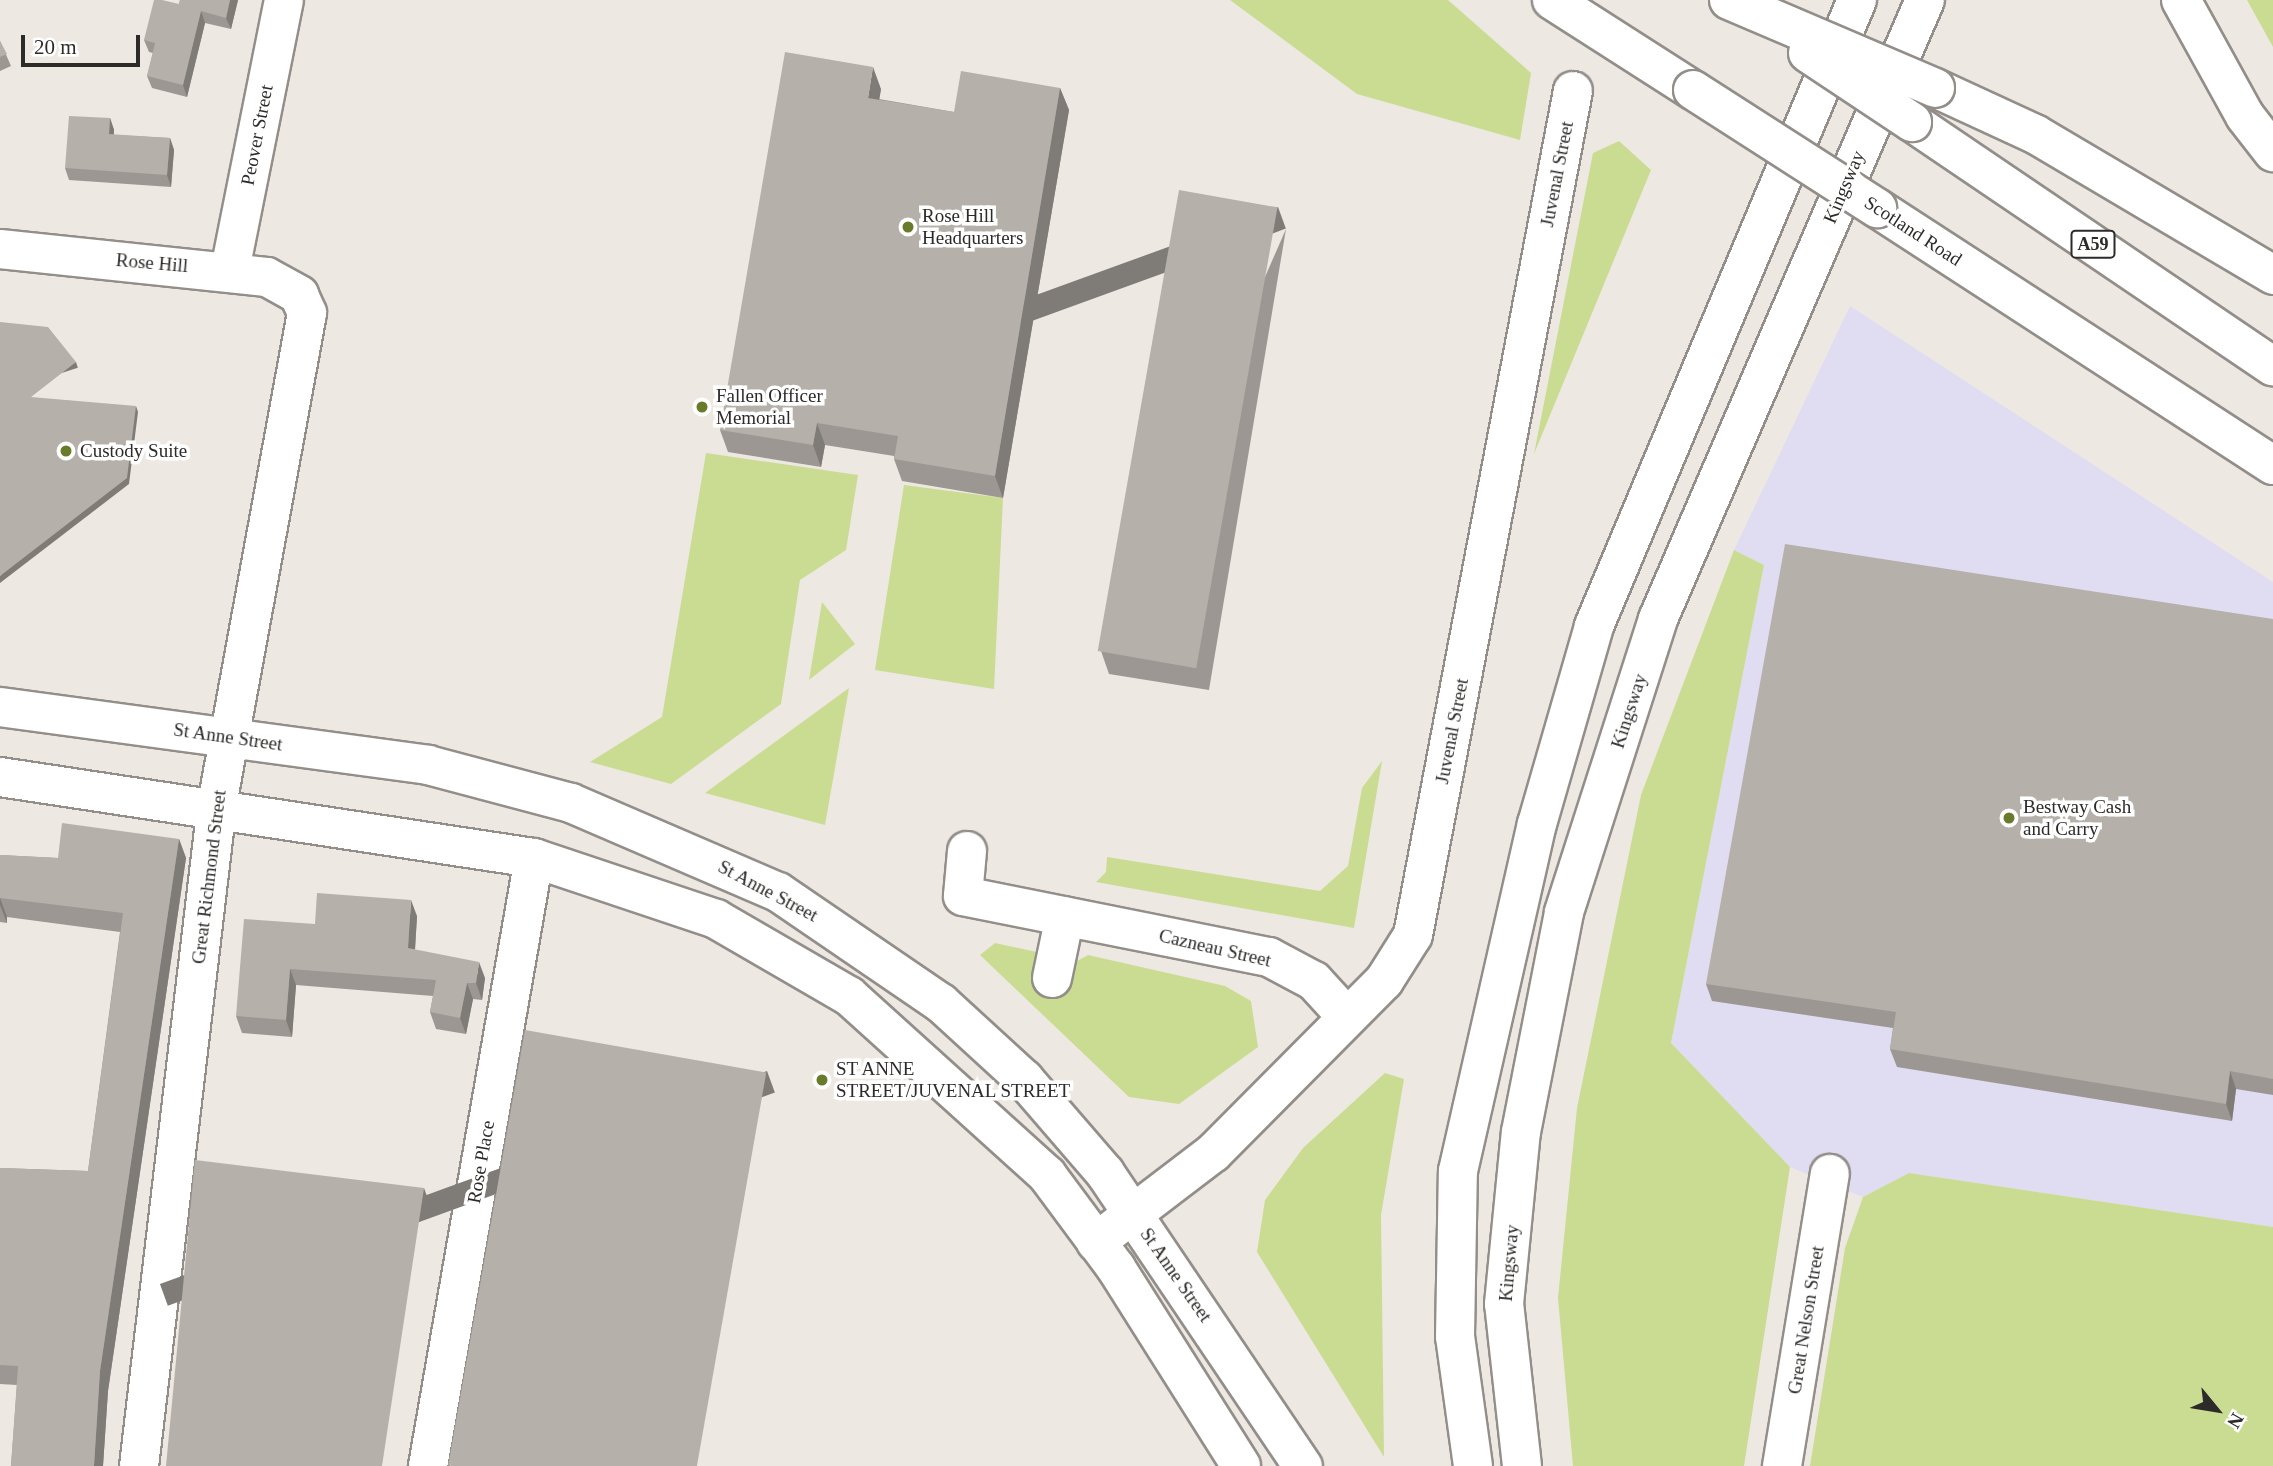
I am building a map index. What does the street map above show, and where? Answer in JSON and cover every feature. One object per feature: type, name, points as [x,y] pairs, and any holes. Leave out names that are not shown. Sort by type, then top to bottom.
[{"type":"main road","name":"Peover Street","points":[[230,270],[284,0]]},
{"type":"main road","name":"Scotland Road","points":[[1552,0],[2273,465]]},
{"type":"main road","points":[[1728,0],[1935,88],[2035,134],[2273,275]]},
{"type":"main road","name":"A59","points":[[1728,0],[2273,366]]},
{"type":"main road","points":[[1473,1466],[1455,1337],[1458,1171],[1537,824],[1594,626],[1857,0]]},
{"type":"main road","name":"Kingsway","points":[[1522,1466],[1504,1304],[1521,1132],[1564,912],[1658,619],[1925,0]]},
{"type":"main road","points":[[2181,0],[2245,116],[2273,152]]},
{"type":"main road","name":"Juvenal Street","points":[[1096,1242],[1213,1153],[1384,981],[1413,935],[1573,91]]},
{"type":"main road","name":"Rose Hill","points":[[0,249],[230,270],[285,283],[299,295]]},
{"type":"main road","name":"Great Richmond Street","points":[[139,1466],[218,805],[306,333],[299,295]]},
{"type":"main road","points":[[2133,373],[2273,488]]},
{"type":"main road","name":"St Anne Street","points":[[0,707],[428,765],[571,803],[778,892],[941,1003],[1024,1079],[1134,1214],[1303,1466]]},
{"type":"main road","points":[[0,777],[218,805],[534,858],[716,919],[849,996],[1047,1175],[1096,1242],[1241,1466]]},
{"type":"main road","name":"Cazneau Street","points":[[967,851],[963,896],[1269,957],[1314,981],[1347,1017]]},
{"type":"main road","name":"Rose Place","points":[[428,1466],[534,858]]},
{"type":"main road","points":[[1052,978],[1065,916]]},
{"type":"main road","name":"Great Nelson Street","points":[[1782,1466],[1830,1174]]},
{"type":"shaded area","name":"Bestway Cash and Carry","points":[[1850,306],[2273,582],[2273,1227],[1909,1173],[1863,1197],[1790,1167],[1671,1043],[1764,565],[1734,550]]},
{"type":"green space","points":[[1230,0],[1448,0],[1531,73],[1520,140],[1357,94]]},
{"type":"green space","points":[[2247,0],[2273,0],[2273,47]]},
{"type":"green space","points":[[1619,141],[1651,170],[1534,454],[1593,153]]},
{"type":"green space","points":[[706,453],[858,475],[846,550],[800,580],[781,704],[671,784],[590,762],[662,717]]},
{"type":"green space","points":[[904,485],[1003,498],[994,689],[875,670]]},
{"type":"green space","points":[[1734,550],[1764,565],[1671,1043],[1790,1167],[1744,1466],[1573,1466],[1558,1298],[1577,1108],[1641,795]]},
{"type":"green space","points":[[822,602],[855,644],[809,680]]},
{"type":"green space","points":[[849,688],[825,825],[705,793]]},
{"type":"green space","points":[[1382,761],[1354,928],[1096,882],[1106,872],[1107,857],[1320,891],[1348,866],[1362,788]]},
{"type":"green space","points":[[995,943],[1037,952],[1032,979],[1064,985],[1068,966],[1088,955],[1225,986],[1251,1001],[1258,1047],[1179,1104],[1129,1097],[980,955]]},
{"type":"green space","points":[[1385,1073],[1404,1079],[1381,1215],[1384,1457],[1257,1252],[1265,1200],[1303,1148]]},
{"type":"green space","points":[[1909,1173],[2273,1227],[2273,1466],[1810,1466],[1845,1248],[1863,1197]]},
{"type":"building","points":[[154,0],[179,4],[180,0],[230,0],[226,18],[201,11],[183,85],[147,76],[155,43],[144,40]]},
{"type":"building","points":[[0,41],[7,54],[0,57]]},
{"type":"building","name":"Rose Hill Headquarters","points":[[785,52],[873,67],[868,98],[954,112],[961,71],[1060,88],[995,476],[894,459],[898,436],[817,423],[813,445],[720,430]]},
{"type":"building","points":[[69,116],[110,118],[109,134],[170,138],[167,175],[65,168]]},
{"type":"building","points":[[1179,190],[1277,207],[1196,668],[1098,651]]},
{"type":"building","name":"Custody Suite","points":[[0,322],[48,327],[76,362],[31,397],[136,406],[127,478],[0,576]]},
{"type":"building","name":"Bestway Cash and Carry","points":[[1785,544],[2273,619],[2273,1079],[2230,1071],[2226,1104],[1890,1049],[1896,1012],[1706,984]]},
{"type":"building","points":[[62,823],[179,839],[100,1371],[94,1466],[11,1466],[18,1366],[0,1365],[0,1168],[88,1171],[123,913],[0,898],[0,855],[58,858]]},
{"type":"building","points":[[317,893],[411,900],[408,948],[479,962],[476,983],[467,983],[460,1018],[430,1012],[436,980],[290,969],[286,1020],[236,1016],[244,919],[315,924]]},
{"type":"building","points":[[525,1030],[766,1073],[697,1466],[448,1465]]},
{"type":"building","points":[[195,1160],[424,1188],[382,1466],[166,1466]]},
{"type":"place","name":"Rose Hill Headquarters","points":[[908,227]]},
{"type":"place","name":"Fallen Officer Memorial","points":[[702,407]]},
{"type":"place","name":"Custody Suite","points":[[66,451]]},
{"type":"place","name":"Bestway Cash and Carry","points":[[2009,818]]},
{"type":"place","name":"ST ANNE STREET/JUVENAL STREET","points":[[822,1080]]}]
